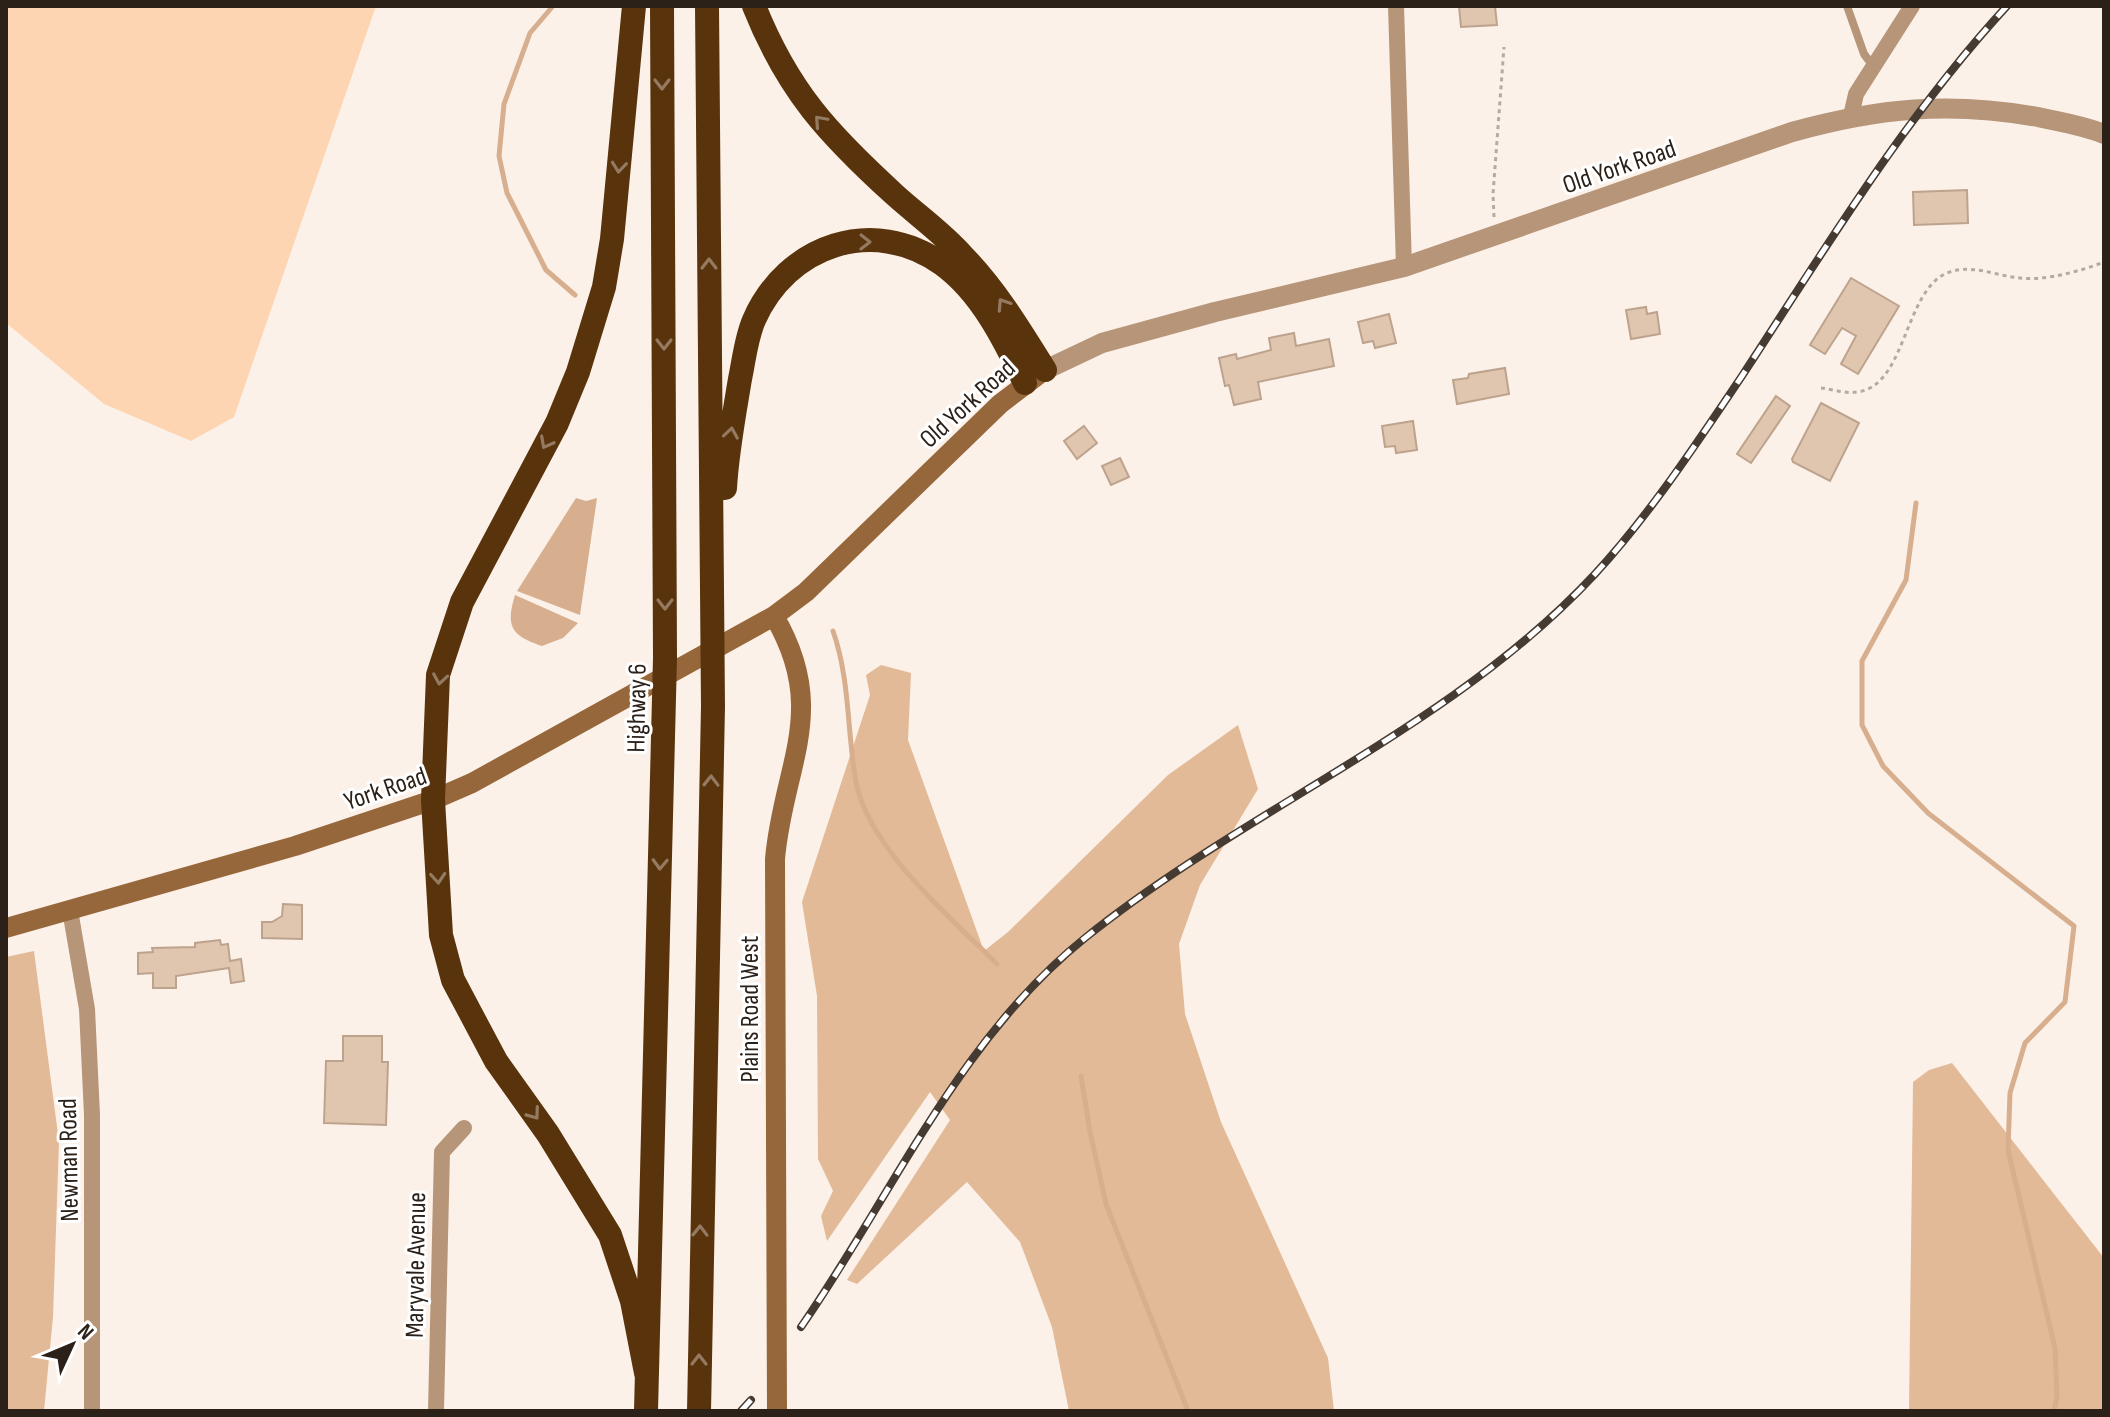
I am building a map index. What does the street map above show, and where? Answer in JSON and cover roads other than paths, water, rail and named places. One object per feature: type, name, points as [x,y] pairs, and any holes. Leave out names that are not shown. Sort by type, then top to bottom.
[{"type":"highway","points":[[634,6],[612,239],[604,287],[578,372],[557,423],[462,602],[438,675],[433,800],[441,935],[453,980],[496,1061],[548,1134],[610,1235],[632,1301],[646,1373]]},
{"type":"highway","name":"Highway 6","points":[[646,1411],[665,658],[662,6]]},
{"type":"highway","points":[[707,6],[713,706]]},
{"type":"highway","points":[[754,6],[769,44],[789,80],[811,110],[863,165],[961,253],[994,291],[1035,376]]},
{"type":"highway","points":[[699,1411],[713,706],[726,465],[739,385],[754,321],[769,293],[789,269],[843,242],[870,241],[919,251],[942,264],[980,303],[1035,376]]},
{"type":"main road","name":"Old York Road","points":[[754,629],[806,592],[1035,376]]},
{"type":"main road","name":"Plains Road West","points":[[774,616],[792,654],[802,718],[797,759],[781,817],[775,859],[777,1411]]},
{"type":"main road","name":"York Road","points":[[6,928],[295,846],[433,800],[472,783],[754,629]]},
{"type":"street","points":[[1396,6],[1404,267]]},
{"type":"street","points":[[1851,116],[1856,94],[1912,6]]},
{"type":"street","name":"Old York Road","points":[[1035,376],[1102,343],[1215,312],[1404,267],[1792,132],[1851,116],[1899,109],[2004,111],[2087,127],[2104,134]]},
{"type":"street","name":"Newman Road","points":[[70,910],[87,1009],[92,1115],[92,1411]]},
{"type":"street","name":"Maryvale Avenue","points":[[436,1411],[442,1152],[464,1128]]},
{"type":"lane","points":[[1847,6],[1864,54],[1874,67]]},
{"type":"waterway","points":[[553,6],[530,33],[504,104],[499,156],[507,193],[546,270],[575,295]]},
{"type":"waterway","points":[[1916,503],[1906,580],[1862,661],[1862,725],[1883,766],[1928,813],[2074,926],[2065,1002],[2025,1043],[2010,1093],[2008,1150],[2055,1348],[2057,1397],[2054,1411]]},
{"type":"waterway","points":[[833,631],[845,687],[856,782],[864,807],[894,857],[997,964]]},
{"type":"waterway","points":[[1081,1076],[1106,1204],[1188,1411]]},
{"type":"railway","points":[[801,1327],[963,1071],[1000,1023],[1040,979],[1085,938],[1148,891],[1348,765],[1478,677],[1539,628],[1595,574],[1635,527],[1690,452],[1900,139],[1969,49],[2007,6]]},
{"type":"railway","points":[[741,1411],[751,1400]]}]
